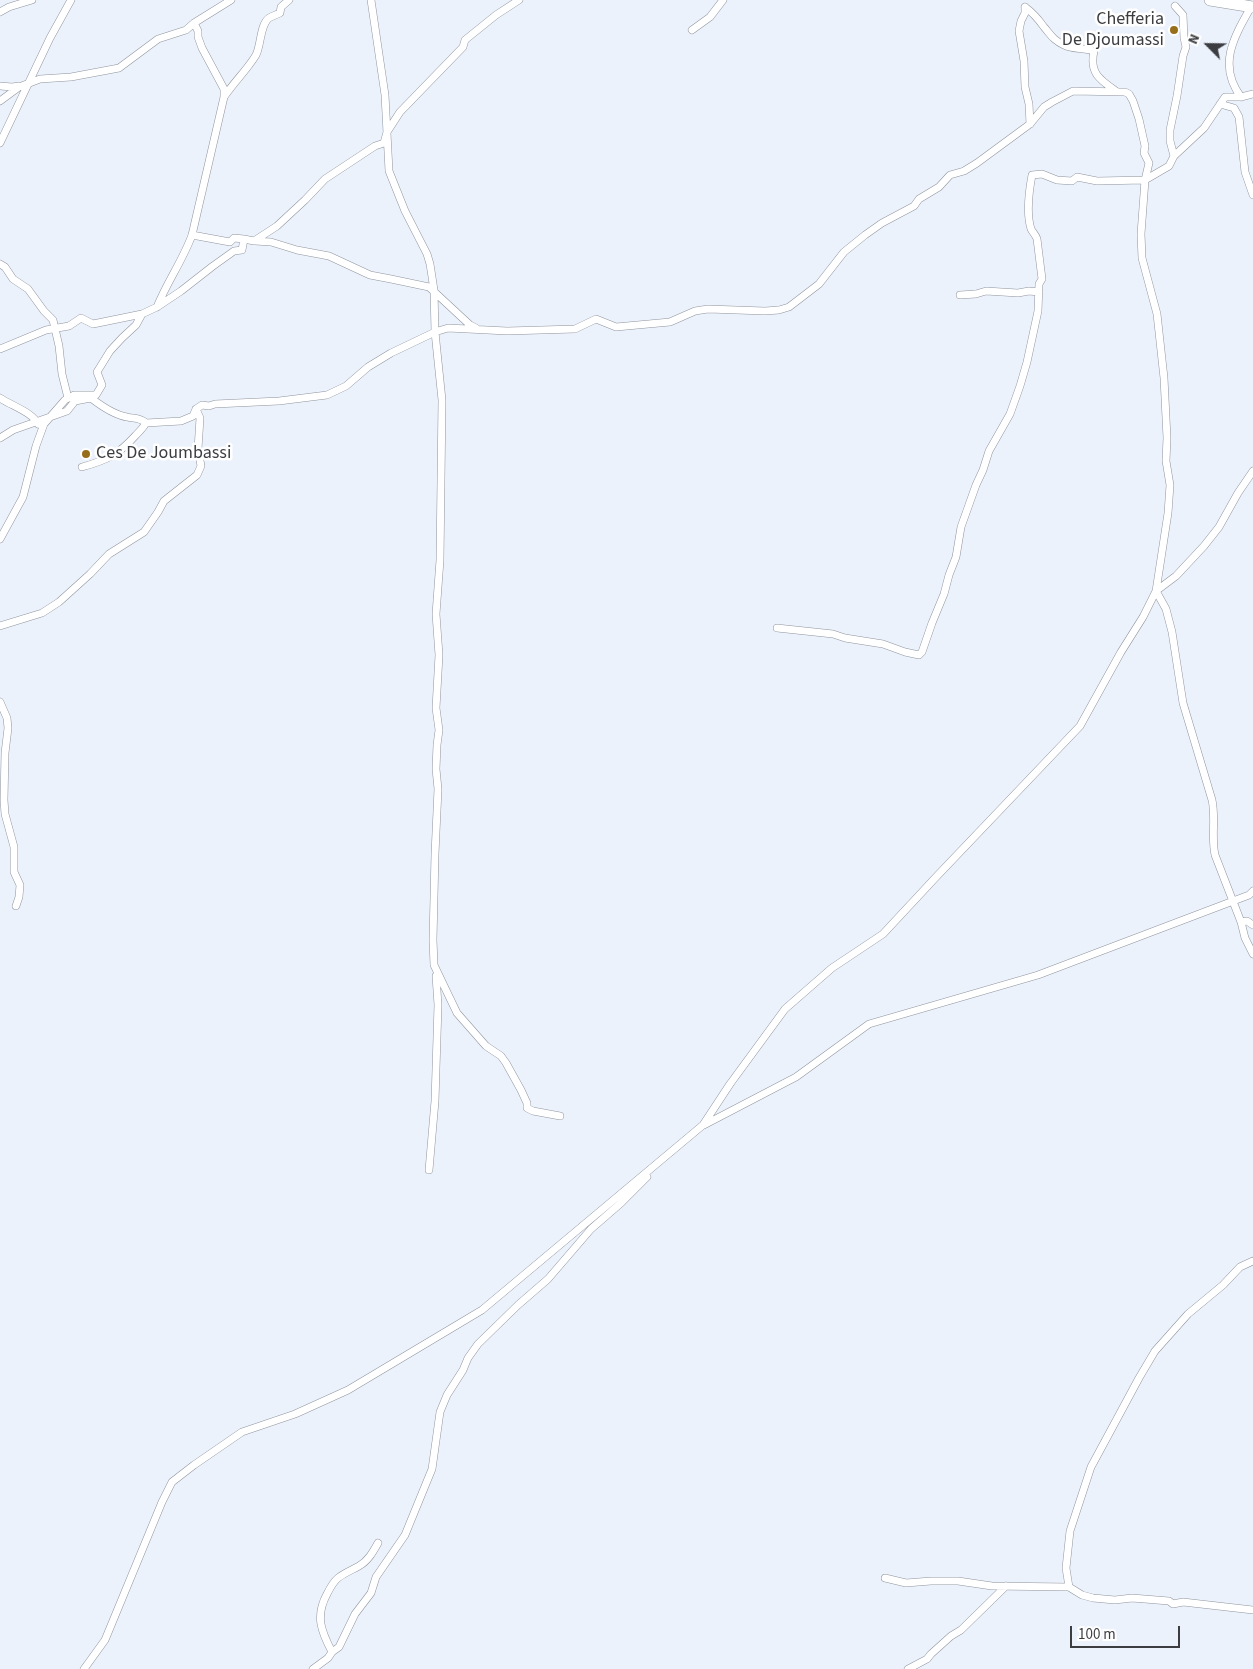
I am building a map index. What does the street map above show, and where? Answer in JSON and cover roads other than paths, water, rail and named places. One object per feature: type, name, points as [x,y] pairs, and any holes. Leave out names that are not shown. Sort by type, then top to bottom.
[{"type":"main road","points":[[1210,0],[1252,7]]},
{"type":"street","points":[[0,12],[32,0]]},
{"type":"street","points":[[0,143],[27,84],[71,0]]},
{"type":"street","points":[[0,101],[19,88],[40,79],[72,78],[119,68],[158,39],[186,30],[230,0]]},
{"type":"street","points":[[224,97],[255,56],[266,21],[280,13],[280,7],[289,0]]},
{"type":"street","points":[[371,0],[378,36],[389,171],[405,211],[427,254],[434,290],[435,332],[442,400],[440,560],[436,614],[439,655],[436,708],[439,730],[436,761],[438,789],[433,940],[438,1026],[435,1109],[429,1170]]},
{"type":"street","points":[[254,241],[282,222],[325,179],[375,146],[384,143],[387,132],[405,106],[463,47],[465,40],[496,15],[519,0]]},
{"type":"street","points":[[692,30],[710,17],[723,0]]},
{"type":"street","points":[[1174,156],[1170,141],[1170,130],[1186,47],[1183,15],[1175,6]]},
{"type":"street","points":[[1030,124],[1019,31],[1025,7],[1045,27],[1048,34],[1054,40],[1070,48],[1085,48],[1094,51],[1091,62],[1094,72],[1116,92]]},
{"type":"street","points":[[1241,97],[1232,86],[1229,75],[1229,59],[1236,33],[1252,7]]},
{"type":"street","points":[[157,307],[164,289],[192,235],[224,97],[224,89],[202,48],[194,23]]},
{"type":"street","points":[[0,86],[12,87],[27,84]]},
{"type":"street","points":[[0,438],[13,430],[67,411],[75,401],[91,398],[125,417],[141,418],[146,423],[181,421],[193,416],[196,409],[202,405],[209,406],[327,395],[346,386],[368,366],[379,359],[435,332],[448,328],[507,331],[575,329],[596,319],[616,327],[670,322],[695,311],[708,309],[765,311],[789,307],[819,284],[844,252],[865,235],[882,223],[914,206],[919,199],[939,187],[950,175],[964,171],[977,163],[1030,124],[1044,107],[1073,91],[1125,92],[1129,94],[1136,108],[1145,146],[1144,153],[1148,163],[1141,234],[1142,258],[1157,314],[1164,378],[1167,438],[1166,461],[1170,485],[1168,513],[1156,591],[1143,618],[1121,652],[1080,726],[883,934],[832,968],[786,1009],[730,1084],[703,1125]]},
{"type":"street","points":[[777,628],[833,634],[845,638],[883,644],[919,655],[922,652],[956,557],[961,527],[976,485],[989,451],[1010,414],[1027,362],[1038,311],[1042,279],[1036,235],[1032,231],[1029,221],[1029,189],[1032,175],[1042,174],[1057,180],[1072,181],[1077,177],[1097,181],[1145,180],[1169,166],[1174,156],[1204,128],[1226,97],[1241,97],[1253,94]]},
{"type":"street","points":[[1220,104],[1234,108],[1238,116],[1245,172],[1253,195]]},
{"type":"street","points":[[192,235],[230,242],[234,238],[271,242],[297,250],[329,256],[370,276],[423,285],[434,290],[438,296],[470,325],[478,329]]},
{"type":"street","points":[[0,349],[46,330],[70,326],[81,318],[93,324],[142,314],[157,307],[181,291],[234,251],[242,250],[244,239]]},
{"type":"street","points":[[0,264],[5,267],[12,279],[28,289],[53,320],[68,398]]},
{"type":"street","points":[[960,295],[986,291],[1039,292]]},
{"type":"street","points":[[0,539],[23,497],[36,446],[44,424],[68,398],[74,395],[96,395],[102,385],[97,372],[110,351],[136,325],[142,314]]},
{"type":"street","points":[[0,398],[36,418],[42,429]]},
{"type":"street","points":[[0,626],[42,613],[59,602],[90,574],[108,554],[144,532],[164,500],[197,475],[201,466],[198,449],[200,418],[196,409]]},
{"type":"street","points":[[82,467],[104,461],[120,452],[146,423]]},
{"type":"street","points":[[1156,591],[1176,576],[1204,546],[1219,527],[1253,471]]},
{"type":"street","points":[[1156,591],[1166,609],[1184,703],[1214,807],[1213,846],[1215,855],[1245,938],[1253,954]]},
{"type":"street","points":[[0,702],[7,718],[8,728],[2,768],[5,814],[14,847],[14,872],[20,885],[16,906]]},
{"type":"street","points":[[84,1669],[104,1640],[172,1482],[242,1432],[294,1414],[348,1390],[482,1310],[703,1125],[796,1077],[869,1024],[1038,975],[1233,901],[1253,891]]},
{"type":"street","points":[[1240,922],[1247,921],[1253,925]]},
{"type":"street","points":[[434,965],[456,1013],[486,1046],[501,1056],[521,1090],[527,1103],[527,1108],[532,1111],[560,1116]]},
{"type":"street","points":[[313,1669],[339,1647],[355,1614],[371,1594],[376,1577],[405,1535],[432,1469],[440,1412],[447,1395],[463,1370],[468,1358],[478,1344],[548,1279],[591,1229],[621,1203],[667,1155]]},
{"type":"street","points":[[1069,1587],[1066,1568],[1070,1530],[1091,1467],[1139,1378],[1155,1351],[1188,1314],[1223,1285],[1240,1266],[1253,1261]]},
{"type":"street","points":[[332,1652],[320,1624],[322,1602],[334,1582],[361,1565],[371,1556],[378,1543]]},
{"type":"street","points":[[885,1578],[906,1583],[958,1581],[988,1586],[1069,1587],[1082,1595],[1093,1598],[1115,1600],[1142,1598],[1169,1601],[1173,1604],[1183,1602],[1253,1610]]},
{"type":"street","points":[[908,1669],[927,1659],[930,1654],[951,1636],[961,1630],[1006,1586]]},
{"type":"place","name":"Chefferia De Djoumassi","points":[[1174,30]]},
{"type":"place","name":"Ces De Joumbassi","points":[[86,454]]}]
